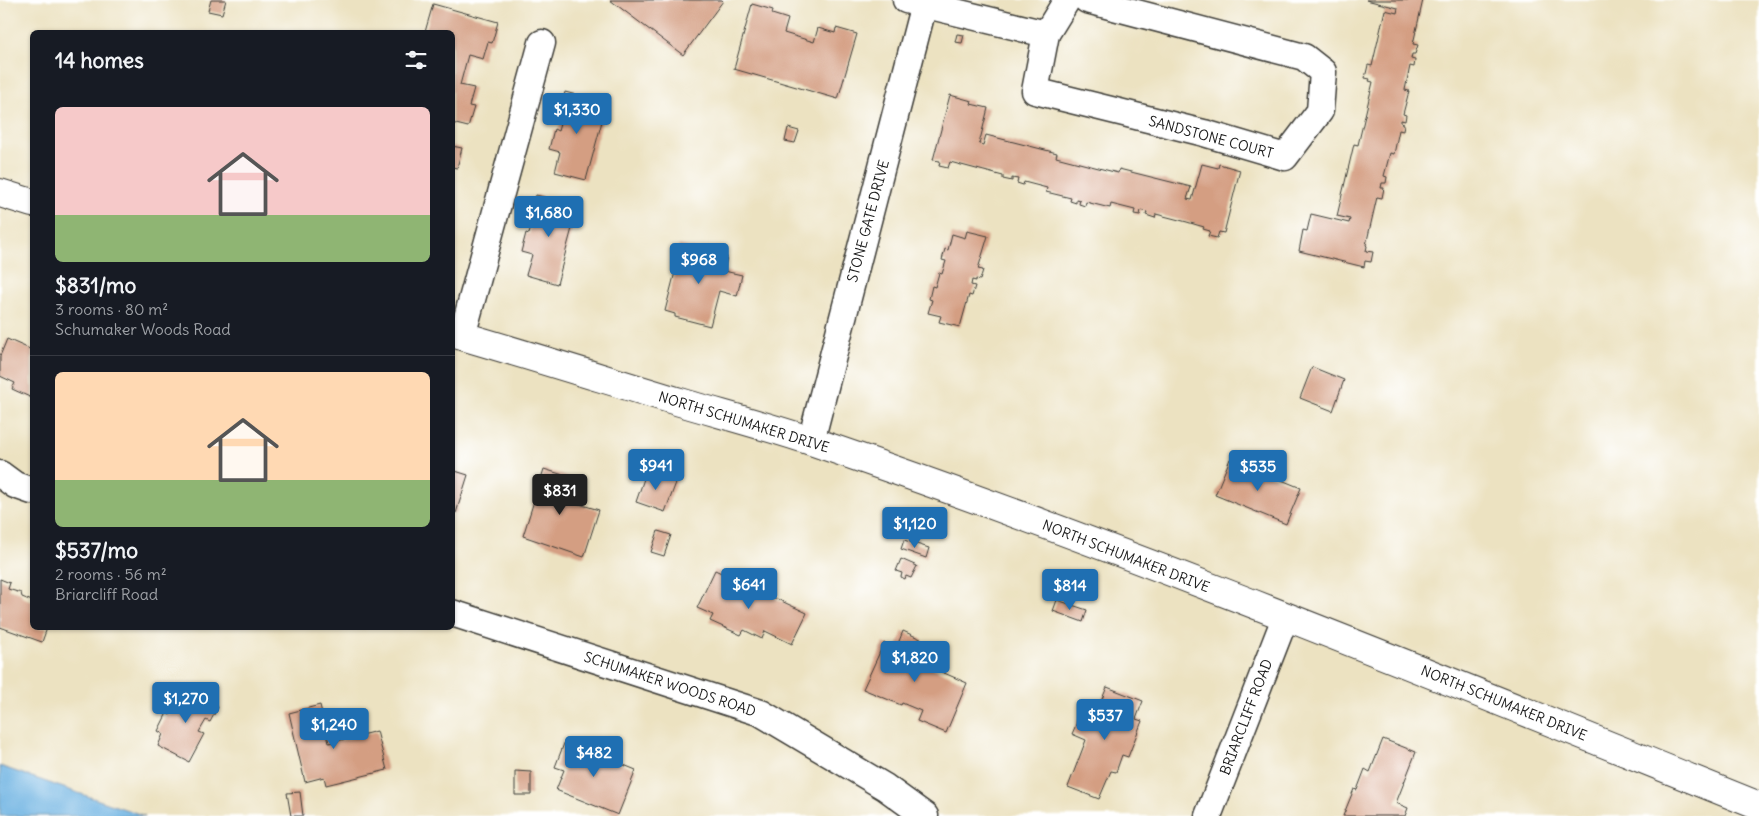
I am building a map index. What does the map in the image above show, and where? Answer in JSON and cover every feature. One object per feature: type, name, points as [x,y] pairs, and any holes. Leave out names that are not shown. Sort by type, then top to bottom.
[{"type":"street","name":"SANDSTONE COURT","points":[[1066,0],[1046,34],[1035,92],[1204,133],[1285,157],[1320,111],[1323,72],[1304,57],[1087,0]]},
{"type":"street","points":[[919,1],[1046,34]]},
{"type":"street","name":"STONE GATE DRIVE","points":[[811,441],[919,1]]},
{"type":"street","points":[[457,334],[542,43]]},
{"type":"street","points":[[0,193],[30,202]]},
{"type":"street","name":"NORTH SCHUMAKER DRIVE","points":[[457,334],[811,441],[1094,542],[1285,618],[1374,650],[1759,806]]},
{"type":"street","points":[[0,474],[15,486],[30,490]]},
{"type":"street","name":"SCHUMAKER WOODS ROAD","points":[[455,614],[761,713],[885,787],[925,816]]},
{"type":"street","name":"BRIARCLIFF ROAD","points":[[1208,816],[1285,618]]},
{"type":"water","points":[[0,766],[145,816],[0,816]]},
{"type":"building","points":[[211,0],[226,0],[222,14],[208,11]]},
{"type":"building","points":[[610,0],[722,0],[723,1],[683,55]]},
{"type":"building","points":[[1366,0],[1423,0],[1413,44],[1418,45],[1411,59],[1415,60],[1414,67],[1410,66],[1405,90],[1409,91],[1403,114],[1406,115],[1405,121],[1401,120],[1401,123],[1404,124],[1403,131],[1399,130],[1394,154],[1390,153],[1384,176],[1387,177],[1386,183],[1382,183],[1381,188],[1384,188],[1382,198],[1377,197],[1366,245],[1366,251],[1373,252],[1371,262],[1365,261],[1364,267],[1299,251],[1303,230],[1307,231],[1311,214],[1349,223],[1350,219],[1337,216],[1354,144],[1358,145],[1373,82],[1365,78],[1368,65],[1372,66],[1385,10],[1397,13],[1398,8]]},
{"type":"building","points":[[433,4],[498,22],[492,43],[488,42],[483,59],[468,55],[460,85],[474,88],[469,106],[474,107],[468,127],[455,124],[455,30],[426,30]]},
{"type":"building","points":[[752,4],[773,10],[772,14],[788,19],[784,33],[814,42],[818,28],[835,33],[836,28],[857,34],[838,99],[734,69]]},
{"type":"building","points":[[957,34],[964,35],[962,43],[955,42]]},
{"type":"building","points":[[565,92],[607,103],[586,180],[555,172],[560,152],[549,149],[554,129],[558,131],[563,113],[560,112]]},
{"type":"building","points":[[950,95],[972,101],[971,104],[988,108],[979,144],[983,145],[986,135],[1057,153],[1056,157],[1118,173],[1119,169],[1191,187],[1187,199],[1192,200],[1202,164],[1218,168],[1219,164],[1240,170],[1224,233],[1219,232],[1217,238],[1208,236],[1210,231],[1203,229],[1204,227],[1156,214],[1155,218],[1146,215],[1147,212],[1141,210],[1140,215],[1134,214],[1135,210],[1111,204],[1110,208],[1086,202],[1085,206],[1079,204],[1080,200],[1076,199],[1076,203],[1070,201],[1071,198],[1046,192],[1047,188],[1024,182],[1023,185],[1017,183],[1018,179],[1012,178],[1012,181],[1003,179],[1003,176],[950,162],[948,168],[939,166],[940,161],[933,160]]},
{"type":"building","points":[[788,128],[799,131],[795,143],[785,141]]},
{"type":"building","points":[[455,147],[462,148],[457,168],[455,168]]},
{"type":"building","points":[[536,195],[578,206],[557,284],[526,275],[532,255],[521,252],[526,233],[529,234],[534,217],[531,216]]},
{"type":"building","points":[[967,231],[988,236],[978,269],[983,270],[980,280],[972,280],[971,285],[975,286],[972,296],[969,295],[960,327],[939,322],[941,316],[928,313],[932,300],[929,299],[932,286],[935,287],[939,273],[942,274],[946,261],[942,260],[945,249],[948,250],[952,234],[965,238]]},
{"type":"building","points":[[679,245],[727,257],[724,271],[742,275],[737,296],[719,291],[710,326],[675,317],[675,314],[665,311],[676,268],[673,268]]},
{"type":"building","points":[[7,339],[30,349],[30,397],[12,389],[15,383],[0,376],[0,356]]},
{"type":"building","points":[[1312,367],[1344,380],[1333,411],[1300,398]]},
{"type":"building","points":[[1230,459],[1301,488],[1286,524],[1215,495]]},
{"type":"building","points":[[544,469],[576,479],[569,501],[599,510],[584,557],[523,536]]},
{"type":"building","points":[[647,470],[677,480],[665,512],[636,502]]},
{"type":"building","points":[[455,471],[468,475],[455,513]]},
{"type":"building","points":[[658,531],[671,535],[664,556],[651,552]]},
{"type":"building","points":[[904,540],[929,548],[926,558],[901,549]]},
{"type":"building","points":[[901,559],[917,566],[911,578],[906,576],[905,579],[901,577],[902,573],[896,571]]},
{"type":"building","points":[[715,570],[807,613],[792,644],[765,631],[762,639],[744,630],[741,635],[710,621],[713,615],[697,608]]},
{"type":"building","points":[[0,579],[10,583],[8,589],[21,593],[22,597],[30,600],[30,630],[46,630],[42,642],[0,627]]},
{"type":"building","points":[[1057,600],[1087,610],[1083,622],[1053,611]]},
{"type":"building","points":[[903,631],[923,640],[916,658],[920,659],[919,662],[967,683],[946,733],[917,721],[921,711],[863,689],[884,643],[896,649]]},
{"type":"building","points":[[182,687],[218,707],[210,722],[206,720],[199,732],[204,734],[189,762],[158,746],[163,734],[158,731],[167,713],[170,715],[175,705],[173,704]]},
{"type":"building","points":[[1107,687],[1143,701],[1136,719],[1142,721],[1128,757],[1122,755],[1116,772],[1111,771],[1099,799],[1068,787],[1086,740],[1072,734],[1082,711],[1095,716]]},
{"type":"building","points":[[320,705],[329,743],[377,731],[387,770],[326,785],[324,777],[305,782],[289,713]]},
{"type":"building","points":[[1383,739],[1416,752],[1396,803],[1408,808],[1405,816],[1343,816],[1354,789],[1357,790],[1365,769],[1370,772]]},
{"type":"building","points":[[565,741],[636,770],[618,815],[556,790],[564,770],[555,767]]},
{"type":"building","points":[[515,771],[531,772],[531,795],[515,795]]},
{"type":"building","points":[[300,792],[303,816],[291,816],[287,793]]}]
